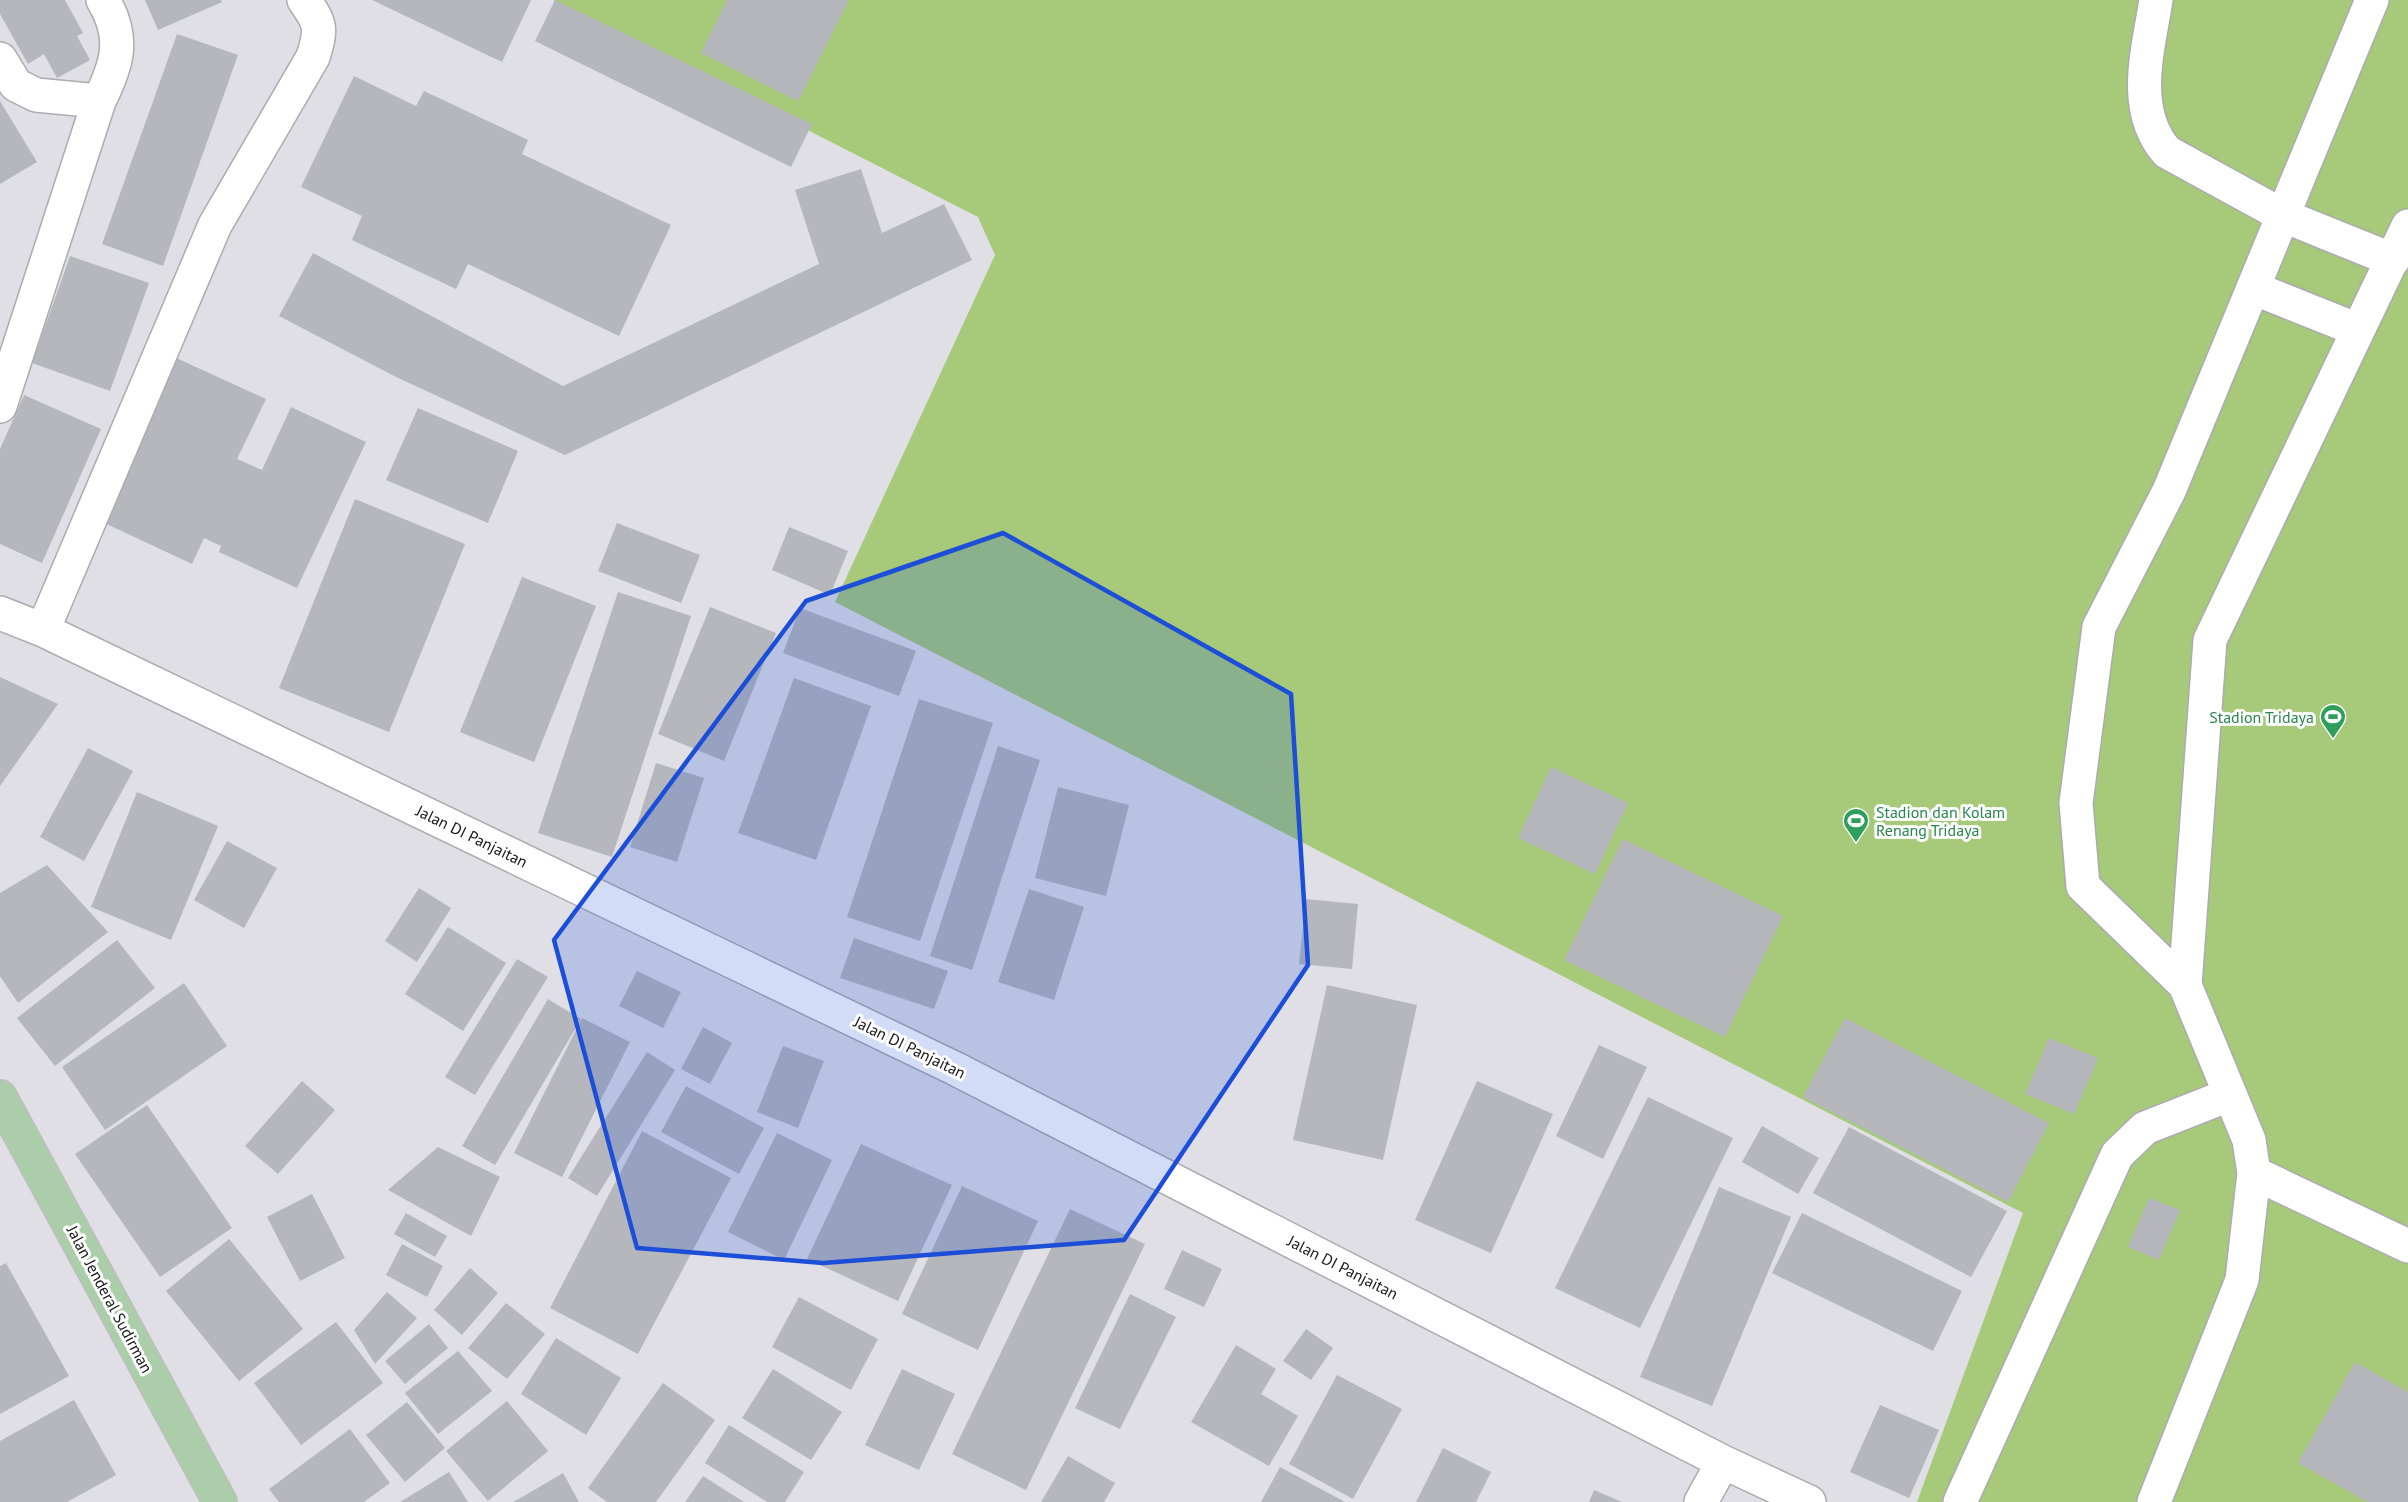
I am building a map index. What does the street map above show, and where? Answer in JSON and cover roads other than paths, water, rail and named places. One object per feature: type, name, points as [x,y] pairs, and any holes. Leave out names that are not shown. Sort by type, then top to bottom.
[{"type":"main road","name":"Jalan Jenderal Sudirman","points":[[0,1097],[220,1502]]},
{"type":"street","points":[[0,406],[99,101],[113,73],[118,47],[108,9],[103,0]]},
{"type":"street","points":[[43,630],[215,225],[313,57],[319,38],[320,22],[304,0]]},
{"type":"street","points":[[2156,0],[2145,73],[2146,117],[2154,137],[2167,152],[2284,216],[2393,260]]},
{"type":"street","points":[[2154,1502],[2242,1280],[2254,1173],[2249,1140],[2185,985],[2083,886],[2076,803],[2099,627],[2169,491],[2372,0]]},
{"type":"street","points":[[0,58],[16,85],[36,96],[99,101]]},
{"type":"street","points":[[2185,985],[2210,640],[2408,226]]},
{"type":"street","points":[[2253,288],[2358,330]]},
{"type":"street","name":"Jalan DI Panjaitan","points":[[0,613],[43,630],[954,1068],[1723,1462],[1809,1502]]},
{"type":"street","points":[[1960,1502],[2117,1155],[2145,1128],[2229,1095]]},
{"type":"street","points":[[2254,1173],[2408,1246]]},
{"type":"street","points":[[1701,1502],[1723,1462]]},
{"type":"place","name":"Stadion Tridaya","points":[[2333,740]]},
{"type":"place","name":"Stadion dan Kolam Renang Tridaya","points":[[1856,844]]}]
